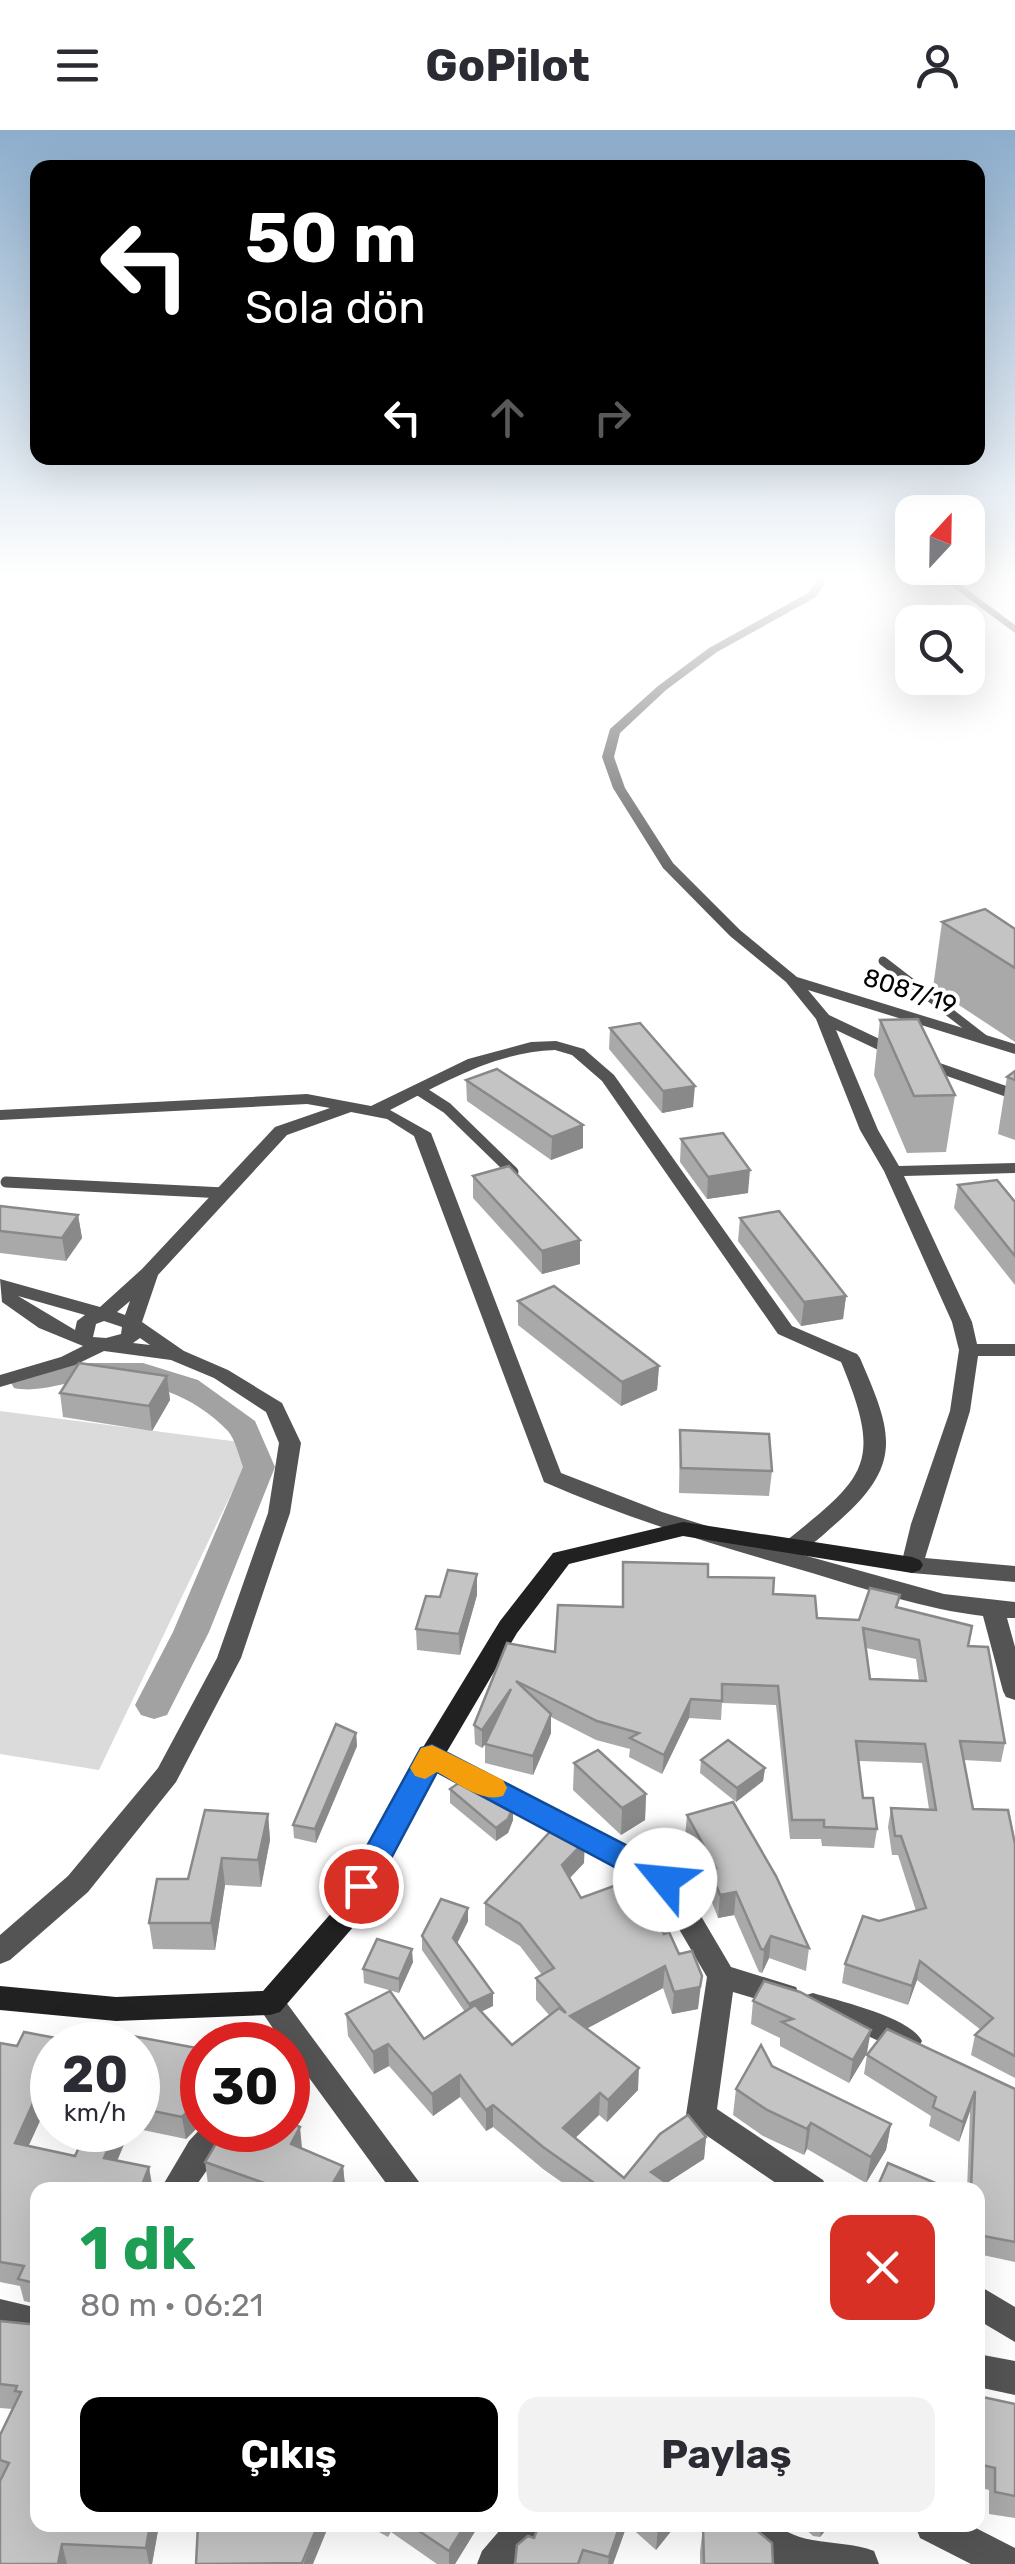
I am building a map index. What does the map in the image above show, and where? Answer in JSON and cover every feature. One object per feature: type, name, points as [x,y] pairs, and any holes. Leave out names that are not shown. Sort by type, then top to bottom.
[{"type":"street","points":[[664,687],[614,732],[608,757],[619,788],[668,865],[735,933],[790,980],[823,1018],[869,1130],[893,1172],[962,1322],[969,1350],[960,1411],[912,1565]]},
{"type":"street","name":"8087/19","points":[[790,980],[1015,1049]]},
{"type":"street","points":[[823,1018],[899,1054],[1015,1095]]},
{"type":"street","points":[[372,1112],[491,1055],[558,1046],[578,1052],[608,1078],[785,1330],[850,1358],[874,1410],[872,1470],[860,1494],[794,1546]]},
{"type":"street","points":[[282,1100],[287,1112],[282,1131]]},
{"type":"street","points":[[0,1116],[282,1100],[307,1100],[392,1115],[422,1133],[552,1477],[613,1505],[683,1529],[935,1601],[1004,1610],[1015,1691]]},
{"type":"street","points":[[91,1342],[88,1321],[104,1314],[150,1272],[282,1131],[313,1117],[352,1108]]},
{"type":"street","points":[[893,1172],[1015,1168]]},
{"type":"street","points":[[0,1381],[68,1361],[91,1342],[130,1338],[150,1272]]},
{"type":"street","points":[[0,1288],[132,1324],[177,1355],[220,1374],[275,1408],[290,1442],[279,1513],[228,1658],[166,1775],[78,1884],[0,1952]]},
{"type":"street","points":[[0,1288],[17,1307],[91,1342],[177,1355]]},
{"type":"street","points":[[969,1350],[1015,1350]]},
{"type":"street","points":[[0,1365],[68,1361]]},
{"type":"street","points":[[0,1998],[116,2010],[270,2003],[344,1918],[508,1627],[561,1558],[683,1529],[912,1565],[1015,1574]]},
{"type":"street","points":[[432,1756],[665,1880],[721,1976],[701,2115],[800,2182]]},
{"type":"street","points":[[721,1976],[866,2021],[932,2054]]},
{"type":"street","points":[[270,2003],[280,2022]]},
{"type":"street","points":[[310,2067],[403,2182]]},
{"type":"street","points":[[181,2182],[199,2152]]},
{"type":"street","points":[[985,2306],[1015,2326]]},
{"type":"street","points":[[0,2315],[30,2322]]},
{"type":"street","points":[[985,2372],[1015,2378]]},
{"type":"street","points":[[495,2564],[518,2532]]},
{"type":"street","points":[[760,2532],[782,2552],[861,2564]]},
{"type":"street","points":[[946,2532],[1008,2564]]},
{"type":"lane","points":[[883,961],[985,1040]]},
{"type":"lane","points":[[418,1090],[447,1108],[513,1172]]},
{"type":"lane","points":[[6,1182],[224,1192]]},
{"type":"shaded area","points":[[0,1411],[255,1444],[99,1770],[0,1754]]},
{"type":"building","points":[[985,909],[1015,929],[1015,968],[942,922]]},
{"type":"building","points":[[918,1019],[955,1095],[914,1096],[880,1020]]},
{"type":"building","points":[[640,1023],[695,1086],[663,1091],[610,1028]]},
{"type":"building","points":[[497,1069],[583,1125],[552,1137],[466,1080]]},
{"type":"building","points":[[723,1133],[750,1170],[708,1177],[681,1139]]},
{"type":"building","points":[[509,1166],[580,1240],[542,1251],[473,1176]]},
{"type":"building","points":[[997,1180],[1015,1202],[1015,1256],[958,1185]]},
{"type":"building","points":[[0,1206],[78,1215],[62,1238],[0,1231]]},
{"type":"building","points":[[779,1211],[846,1296],[804,1302],[740,1218]]},
{"type":"building","points":[[554,1286],[659,1366],[622,1382],[518,1301]]},
{"type":"building","points":[[79,1363],[167,1376],[149,1406],[60,1393]]},
{"type":"building","points":[[680,1430],[769,1434],[772,1471],[681,1468]]},
{"type":"building","points":[[623,1562],[708,1564],[708,1577],[774,1578],[773,1594],[815,1596],[817,1618],[859,1620],[870,1588],[900,1595],[896,1607],[972,1626],[968,1646],[988,1647],[1005,1743],[960,1741],[973,1809],[1008,1810],[1015,1844],[1015,2056],[975,2035],[993,2018],[920,1961],[912,1986],[845,1964],[863,1916],[879,1921],[926,1908],[901,1836],[895,1836],[891,1808],[936,1810],[925,1744],[856,1741],[863,1798],[873,1798],[877,1829],[824,1827],[824,1820],[792,1820],[778,1686],[722,1684],[722,1701],[691,1699],[664,1755],[630,1738],[639,1733],[597,1721],[516,1681],[551,1714],[533,1756],[485,1744],[511,1689],[482,1730],[474,1725],[507,1643],[555,1652],[558,1605],[623,1607]],"holes":[[[863,1628],[919,1640],[926,1681],[870,1679]]]},
{"type":"building","points":[[448,1570],[477,1574],[459,1634],[416,1629],[426,1596],[440,1597]]},
{"type":"building","points":[[336,1724],[356,1733],[315,1829],[293,1825]]},
{"type":"building","points":[[728,1740],[765,1768],[737,1788],[701,1760]]},
{"type":"building","points":[[598,1750],[646,1794],[622,1808],[574,1763]]},
{"type":"building","points":[[466,1778],[513,1807],[508,1819],[496,1828],[450,1789]]},
{"type":"building","points":[[733,1802],[776,1876],[809,1948],[771,1936],[761,1949],[736,1892],[720,1895],[710,1870],[716,1868],[687,1815]]},
{"type":"building","points":[[205,1810],[268,1814],[258,1860],[222,1858],[211,1923],[149,1923],[157,1879],[188,1879]]},
{"type":"building","points":[[556,1825],[585,1841],[562,1865],[581,1898],[622,1883],[630,1896],[639,1893],[664,1934],[669,1932],[679,1954],[692,1951],[702,1976],[700,1987],[674,1992],[665,1966],[570,2016],[639,2068],[608,2100],[600,2093],[563,2128],[624,2178],[660,2134],[688,2115],[706,2137],[651,2172],[665,2182],[593,2182],[493,2105],[486,2110],[460,2075],[432,2094],[388,2044],[373,2052],[346,2014],[390,1991],[424,2039],[475,2005],[512,2045],[559,2008],[566,2013],[536,1978],[554,1968],[520,1924],[485,1903]]},
{"type":"building","points":[[441,1899],[468,1908],[453,1938],[493,1993],[469,2004],[422,1936]]},
{"type":"building","points":[[377,1939],[412,1949],[399,1979],[363,1969]]},
{"type":"building","points":[[764,1981],[800,1992],[871,2030],[853,2060],[782,2022],[793,2019],[753,2001]]},
{"type":"building","points":[[887,2029],[1015,2089],[1015,2242],[985,2236],[985,2182],[971,2182],[975,2091],[963,2122],[933,2107],[936,2097],[867,2055]]},
{"type":"building","points":[[24,2032],[30,2033],[30,2110],[15,2143],[30,2146],[30,2152],[75,2156],[77,2152],[107,2152],[104,2158],[149,2167],[143,2182],[30,2182],[30,2282],[18,2279],[24,2266],[0,2262],[0,2043],[17,2046]]},
{"type":"building","points":[[160,2041],[180,2045],[180,2117],[160,2112]]},
{"type":"building","points":[[761,2045],[772,2066],[891,2124],[871,2157],[811,2123],[807,2129],[767,2110],[736,2089]]},
{"type":"building","points":[[211,2152],[310,2152],[343,2166],[337,2182],[261,2182],[205,2162]]},
{"type":"building","points":[[888,2163],[933,2182],[880,2182]]},
{"type":"building","points":[[0,2321],[30,2324],[30,2532],[149,2532],[146,2548],[62,2544],[58,2564],[0,2564],[0,2481],[9,2463],[0,2460],[0,2435],[21,2392],[15,2391],[17,2386],[0,2384]]},
{"type":"building","points":[[985,2398],[1015,2404],[1015,2496],[995,2492],[995,2468],[985,2466]]},
{"type":"building","points":[[198,2532],[315,2532],[302,2563],[196,2564]]},
{"type":"building","points":[[420,2532],[461,2532],[449,2551]]},
{"type":"building","points":[[536,2532],[618,2532],[609,2557],[583,2550],[578,2564],[515,2564],[517,2545],[528,2536],[534,2538]]},
{"type":"building","points":[[703,2532],[759,2532],[772,2543],[773,2564],[704,2564]]},
{"type":"waterway","points":[[25,1381],[85,1372],[143,1372],[187,1387],[244,1428],[259,1467],[191,1632],[154,1705]]},
{"type":"slow traffic","points":[[425,1768],[432,1756],[492,1788]]},
{"type":"route","points":[[361,1886],[432,1756],[665,1880]]}]
